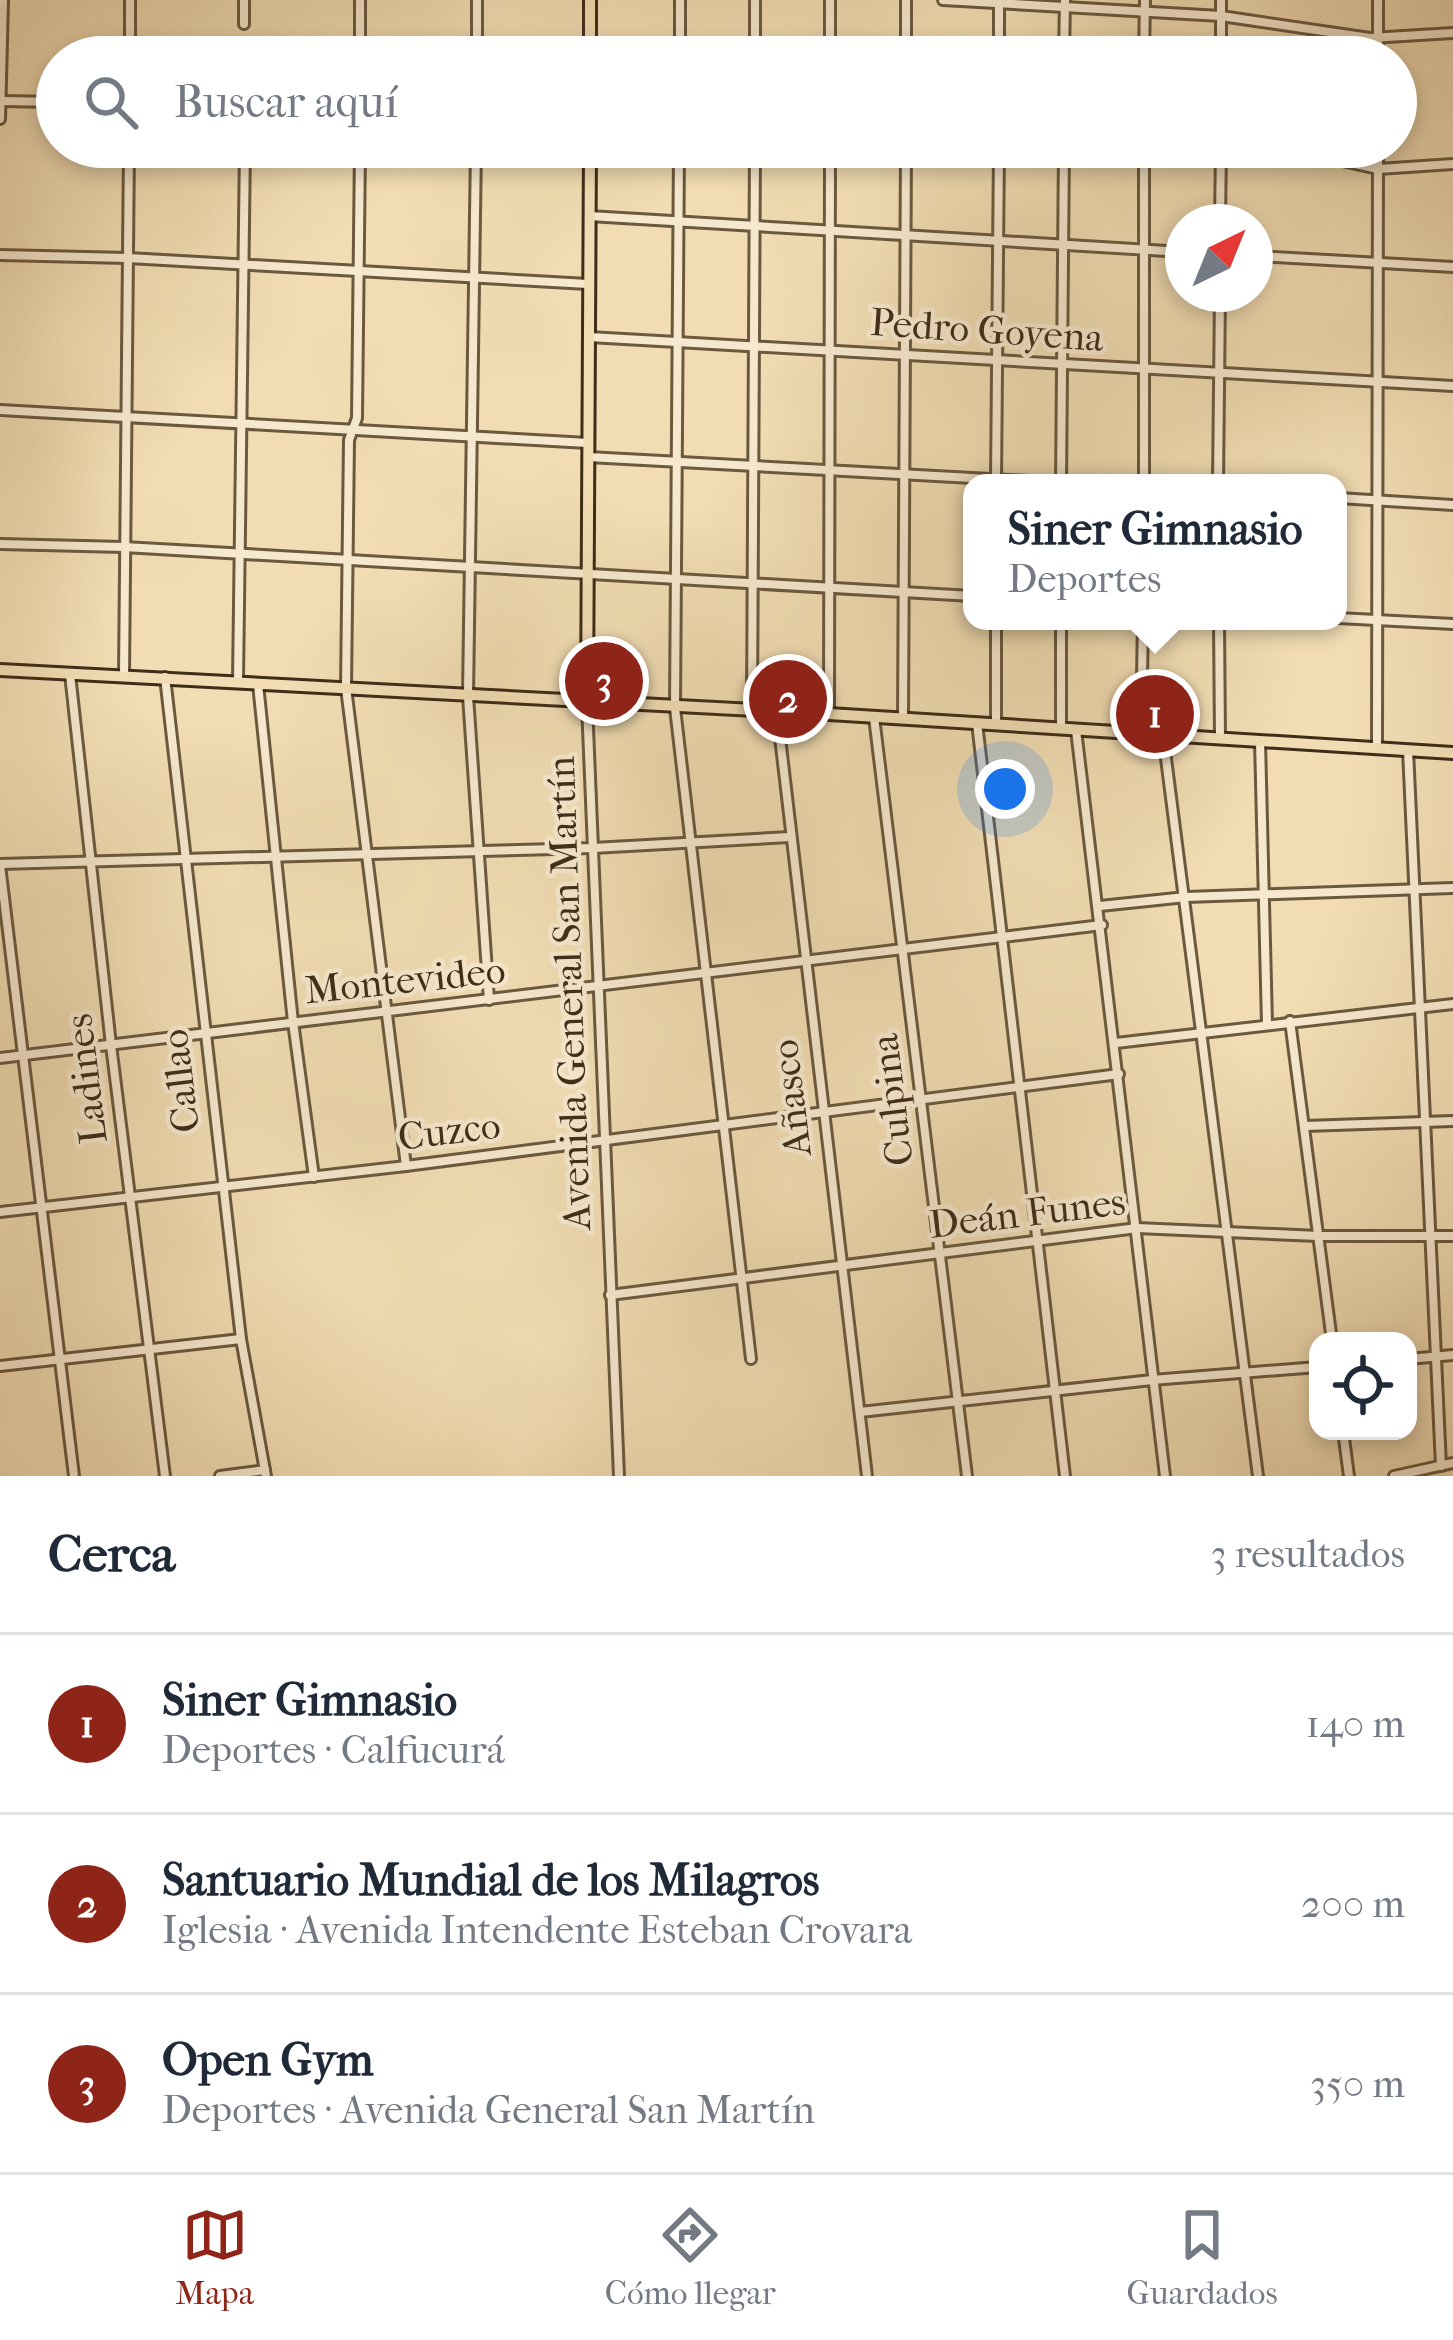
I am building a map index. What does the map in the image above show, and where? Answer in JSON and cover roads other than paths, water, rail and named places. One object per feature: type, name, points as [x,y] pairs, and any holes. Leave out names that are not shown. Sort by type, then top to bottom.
[{"type":"main road","points":[[590,0],[590,36]]},
{"type":"main road","name":"Avenida General San Martín","points":[[587,704],[590,168]]},
{"type":"main road","points":[[0,670],[1453,753]]},
{"type":"street","points":[[0,119],[3,0]]},
{"type":"street","points":[[130,0],[130,36]]},
{"type":"street","points":[[244,0],[244,24]]},
{"type":"street","points":[[360,0],[360,36]]},
{"type":"street","points":[[477,0],[477,36]]},
{"type":"street","points":[[680,0],[680,36]]},
{"type":"street","points":[[755,0],[755,36]]},
{"type":"street","points":[[830,0],[830,36]]},
{"type":"street","points":[[906,0],[906,36]]},
{"type":"street","points":[[943,0],[1220,16],[1364,36]]},
{"type":"street","points":[[1144,36],[1145,0]]},
{"type":"street","points":[[1220,0],[1220,36]]},
{"type":"street","points":[[1378,0],[1378,36]]},
{"type":"street","points":[[999,3],[999,36]]},
{"type":"street","points":[[1064,36],[1065,4]]},
{"type":"street","points":[[1408,36],[1453,33]]},
{"type":"street","points":[[1,101],[36,102]]},
{"type":"street","points":[[1417,166],[1453,164]]},
{"type":"street","points":[[124,676],[129,168]]},
{"type":"street","points":[[238,681],[245,168]]},
{"type":"street","points":[[359,168],[357,418],[349,440],[346,688],[406,1166]]},
{"type":"street","points":[[476,168],[467,696],[489,1000]]},
{"type":"street","points":[[680,168],[675,708],[751,1360]]},
{"type":"street","points":[[752,711],[755,168]]},
{"type":"street","points":[[829,714],[830,168]]},
{"type":"street","points":[[903,718],[906,168]]},
{"type":"street","points":[[996,474],[999,168]]},
{"type":"street","points":[[1062,474],[1064,168]]},
{"type":"street","points":[[1144,168],[1144,474]]},
{"type":"street","points":[[1220,204],[1221,168]]},
{"type":"street","points":[[1374,168],[1393,168]]},
{"type":"street","points":[[1377,749],[1378,169]]},
{"type":"street","points":[[589,216],[1165,251]]},
{"type":"street","points":[[0,255],[588,284]]},
{"type":"street","points":[[1273,257],[1453,267]]},
{"type":"street","points":[[1218,474],[1220,312]]},
{"type":"street","name":"Pedro Goyena","points":[[589,337],[1453,386]]},
{"type":"street","points":[[0,410],[588,443]]},
{"type":"street","points":[[588,457],[963,478]]},
{"type":"street","points":[[1347,499],[1453,505]]},
{"type":"street","points":[[0,544],[242,553],[963,595]]},
{"type":"street","points":[[1347,619],[1453,624]]},
{"type":"street","points":[[996,630],[996,725]]},
{"type":"street","points":[[1061,630],[1061,729]]},
{"type":"street","points":[[1141,734],[1143,630]]},
{"type":"street","points":[[1219,630],[1220,739]]},
{"type":"street","name":"Ladines","points":[[70,674],[165,1476]]},
{"type":"street","name":"Callao","points":[[165,677],[241,1339],[266,1473]]},
{"type":"street","points":[[258,683],[292,1022],[314,1178]]},
{"type":"street","name":"Avenida General San Martín","points":[[587,704],[620,1476]]},
{"type":"street","name":"Añasco","points":[[777,712],[867,1476]]},
{"type":"street","name":"Culpina","points":[[874,717],[968,1476]]},
{"type":"street","points":[[976,723],[1065,1476]]},
{"type":"street","points":[[1076,730],[1165,1476]]},
{"type":"street","points":[[1163,735],[1258,1476]]},
{"type":"street","points":[[1260,741],[1267,1024]]},
{"type":"street","points":[[1408,750],[1441,1466]]},
{"type":"street","points":[[74,1476],[0,865],[593,848],[790,837]]},
{"type":"street","points":[[1100,906],[1186,897],[1453,888]]},
{"type":"street","name":"Montevideo","points":[[0,1058],[1102,925]]},
{"type":"street","points":[[1116,1043],[1453,1004]]},
{"type":"street","points":[[1290,1021],[1331,1332]]},
{"type":"street","name":"Cuzco","points":[[0,1212],[314,1178],[1119,1073]]},
{"type":"street","points":[[1305,1126],[1453,1121]]},
{"type":"street","name":"Deán Funes","points":[[610,1295],[1137,1228],[1453,1236]]},
{"type":"street","points":[[0,1366],[241,1339]]},
{"type":"street","points":[[1417,1358],[1453,1355]]},
{"type":"street","points":[[860,1412],[1309,1368]]},
{"type":"street","points":[[1344,1440],[1349,1476]]},
{"type":"street","points":[[1394,1476],[1453,1463]]},
{"type":"street","points":[[220,1476],[266,1473]]},
{"type":"place","name":"Open Gym","points":[[604,681]]},
{"type":"place","name":"Santuario Mundial de los Milagros","points":[[788,699]]},
{"type":"place","name":"Siner Gimnasio","points":[[1155,714]]}]
